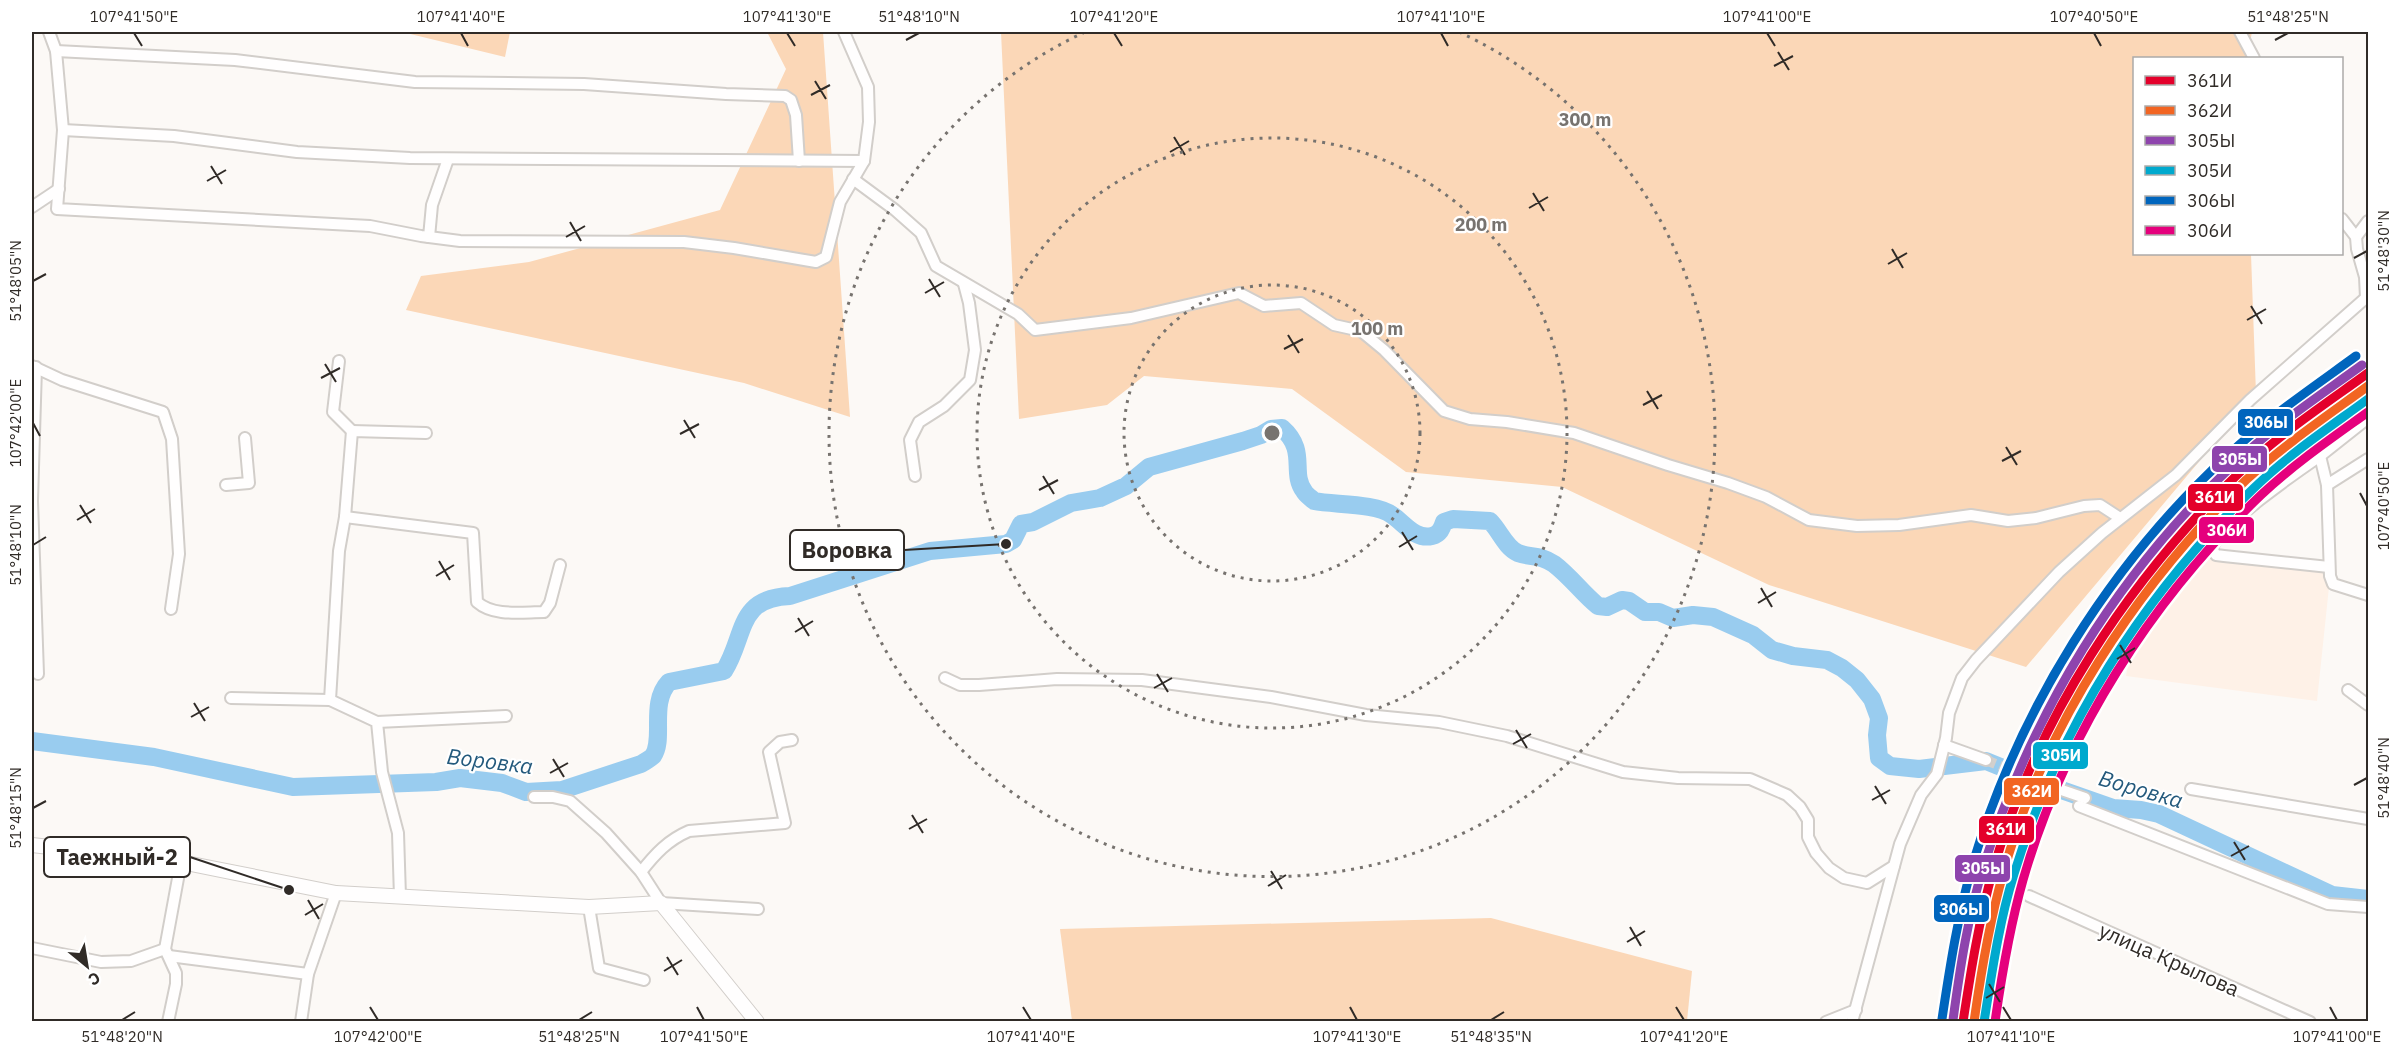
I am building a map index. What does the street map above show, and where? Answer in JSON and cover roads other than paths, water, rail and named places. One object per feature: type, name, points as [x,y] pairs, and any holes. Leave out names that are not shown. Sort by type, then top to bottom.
[{"type":"street","points":[[49,32],[56,51],[63,130],[57,208],[66,211],[370,226],[460,241],[684,242],[816,262],[826,257],[840,202],[864,161],[869,122],[868,87],[844,32]]},
{"type":"street","points":[[2240,32],[2253,57]]},
{"type":"street","points":[[56,51],[235,60],[415,82],[584,84],[785,96],[791,100],[796,115],[799,161]]},
{"type":"street","points":[[63,130],[174,136],[297,152],[448,159],[864,161]]},
{"type":"street","points":[[429,237],[432,205],[448,159]]},
{"type":"street","points":[[854,179],[895,210],[921,234],[936,266],[1018,314],[1035,330],[1131,318],[1239,293],[1264,306],[1301,303],[1334,325],[1361,331],[1384,350],[1444,411],[1470,419],[1507,422],[1574,433],[1766,497],[1809,520],[1857,526],[1899,525],[1971,515],[2008,521],[2036,518],[2084,506],[2100,505],[2120,518]]},
{"type":"street","points":[[32,207],[59,189]]},
{"type":"street","points":[[1852,1022],[1900,844],[1921,795],[1937,774],[1954,694],[1976,660],[2059,572],[2120,518],[2176,475],[2250,400],[2367,297],[2356,237],[2343,220]]},
{"type":"street","points":[[2356,237],[2368,221]]},
{"type":"street","points":[[915,476],[910,440],[919,422],[945,406],[970,380],[975,350],[969,303],[964,284]]},
{"type":"street","points":[[339,361],[333,412],[352,431],[426,433]]},
{"type":"street","points":[[38,674],[32,501],[34,367],[62,380],[162,412],[172,439],[179,554],[171,609]]},
{"type":"street","points":[[2329,567],[2216,555],[2212,549],[2215,542],[2236,520],[2368,418]]},
{"type":"street","points":[[330,700],[339,551],[345,517],[352,431]]},
{"type":"street","points":[[226,485],[249,483],[245,438]]},
{"type":"street","points":[[2320,456],[2327,485],[2329,567],[2333,584],[2368,595]]},
{"type":"street","points":[[2327,485],[2368,459]]},
{"type":"street","points":[[345,517],[473,533],[477,602],[484,608],[494,611],[544,612],[550,603],[560,565]]},
{"type":"street","points":[[945,678],[960,685],[1057,679],[1143,680],[1272,696],[1366,715],[1439,722],[1507,736],[1623,772],[1678,778],[1750,778],[1786,795],[1800,807],[1808,820],[1808,837],[1816,853],[1829,868],[1844,878],[1867,883],[1894,866]]},
{"type":"street","points":[[2348,690],[2366,699]]},
{"type":"street","points":[[231,698],[330,700],[377,722],[506,717]]},
{"type":"street","points":[[377,722],[382,772],[398,833],[400,897]]},
{"type":"street","points":[[641,872],[658,851],[674,837],[689,831],[784,823],[769,752],[780,742],[792,740]]},
{"type":"street","points":[[1944,746],[1986,760]]},
{"type":"street","points":[[2047,785],[2082,802],[2328,904],[2368,907]]},
{"type":"street","points":[[2191,789],[2368,819]]},
{"type":"street","points":[[534,797],[553,797],[570,801],[606,833],[641,872],[661,903],[757,1022]]},
{"type":"street","points":[[32,845],[181,862],[336,893],[589,907],[661,903],[758,909]]},
{"type":"street","points":[[168,1022],[176,973],[167,952],[181,862]]},
{"type":"street","points":[[301,1022],[308,974],[336,893]]},
{"type":"street","name":"улица Крылова","points":[[2028,896],[2310,1022]]},
{"type":"street","points":[[589,907],[599,968],[644,980]]},
{"type":"street","points":[[32,948],[101,962],[131,961],[167,952],[308,974]]},
{"type":"street","points":[[1826,1022],[1856,1010]]},
{"type":"waterway","name":"Воровка","points":[[32,741],[154,757],[293,787],[436,782],[460,778],[502,783],[526,792],[562,790],[641,764],[653,756],[658,740],[660,700],[669,682],[724,671],[745,621],[751,611],[760,604],[773,598],[790,596],[930,551],[1006,544],[1013,540],[1021,524],[1033,522],[1071,503],[1100,498],[1126,486],[1149,467],[1243,441],[1271,429],[1282,428],[1290,437],[1297,453],[1300,484],[1314,501],[1376,508],[1392,515],[1420,536],[1426,537],[1437,534],[1444,522],[1453,519],[1490,521],[1513,550],[1554,564],[1598,606],[1607,607],[1622,600],[1629,601],[1645,612],[1659,612],[1673,618],[1693,615],[1713,617],[1753,635],[1772,650],[1793,656],[1827,660],[1842,668],[1857,680],[1872,699],[1879,718],[1877,735],[1879,758],[1890,766],[1919,769],[1986,761],[2013,772]]},
{"type":"waterway","name":"Воровка","points":[[2033,780],[2113,808],[2159,814],[2332,895],[2368,899]]},
{"type":"tunnel","points":[[1986,760],[2047,785]]},
{"type":"railway","points":[[1955,1022],[1966,944],[1985,867],[2011,792],[2044,720],[2082,651],[2127,586],[2176,525],[2231,468],[2281,426],[2368,363]]},
{"type":"place","name":"Воровка","points":[[1006,544]]},
{"type":"place","name":"Таежный-2","points":[[289,890]]}]
